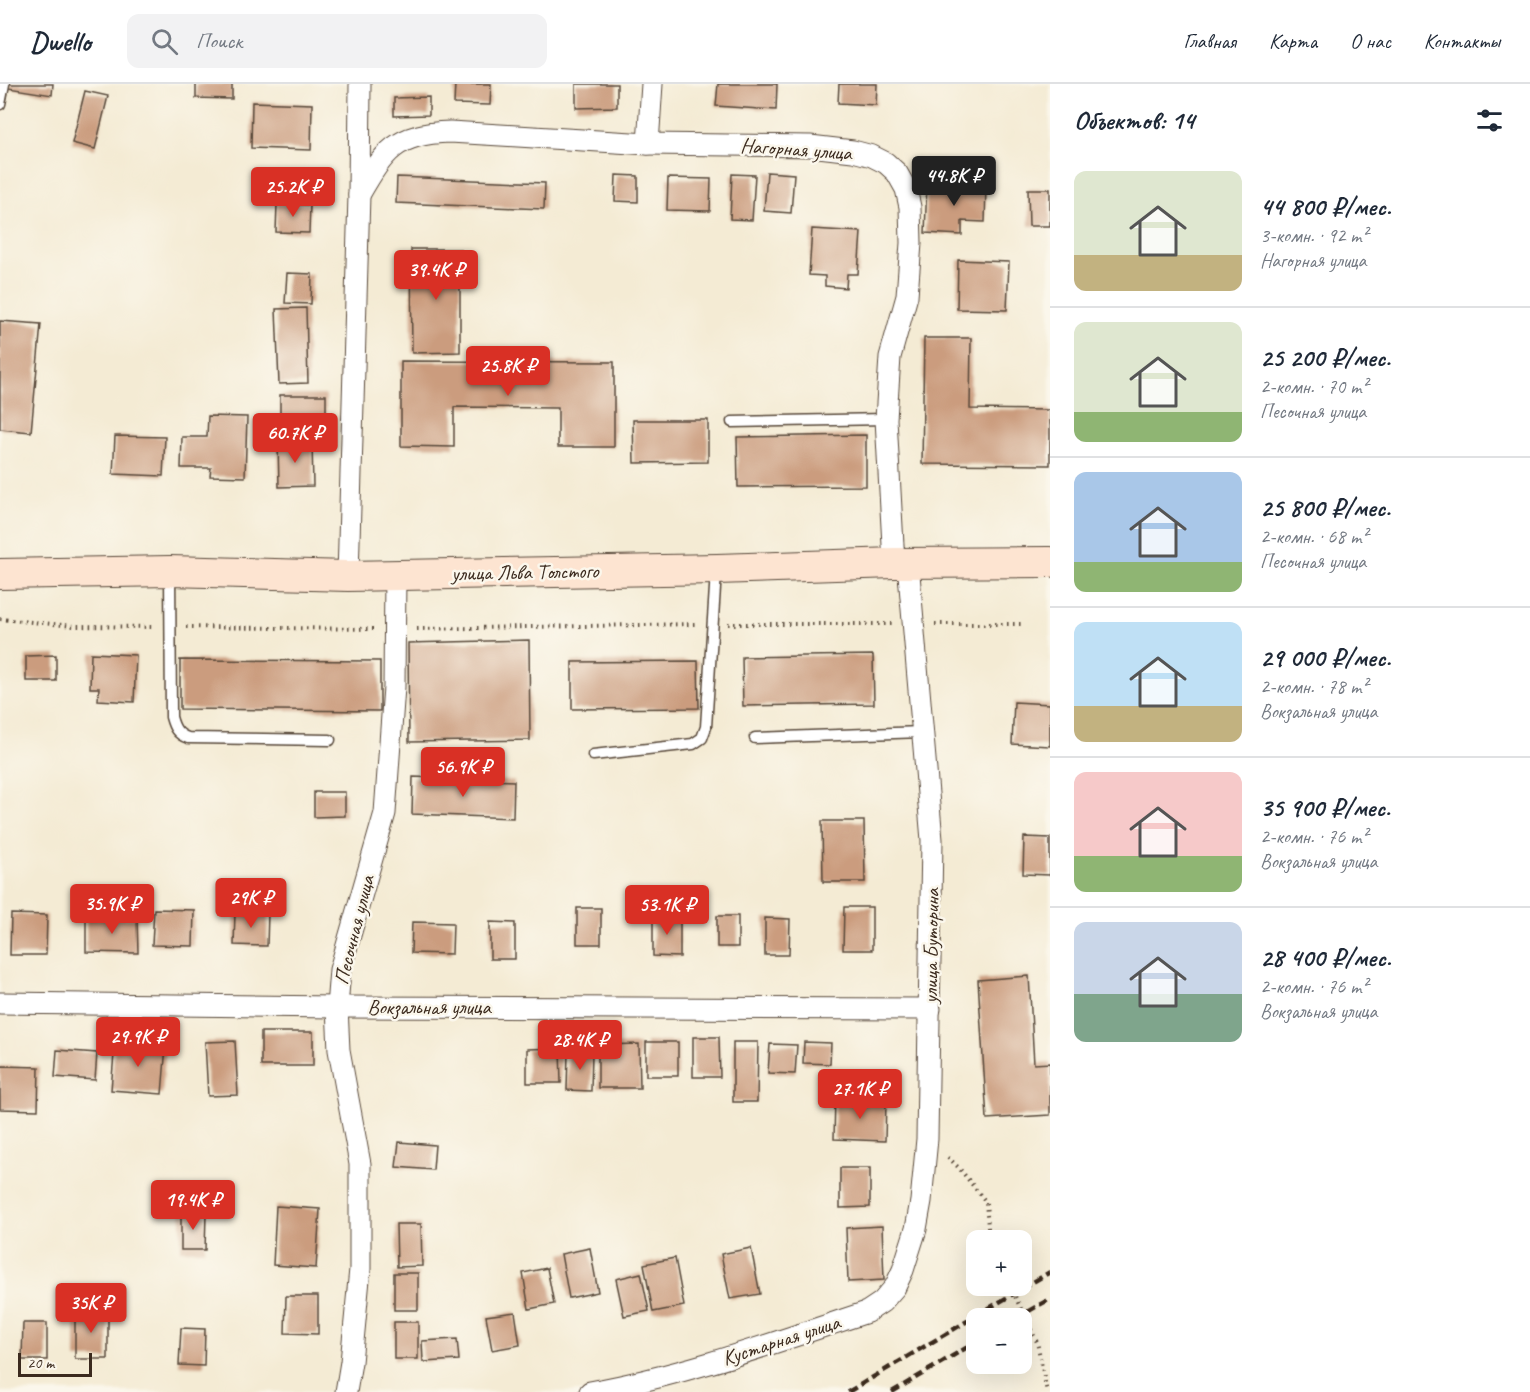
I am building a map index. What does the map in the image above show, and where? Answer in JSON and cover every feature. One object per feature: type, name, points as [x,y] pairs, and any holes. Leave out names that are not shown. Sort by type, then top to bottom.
[{"type":"main road","name":"улица Льва Толстого","points":[[0,574],[170,571],[348,576],[901,563],[1050,562]]},
{"type":"street","points":[[348,576],[360,84]]},
{"type":"street","points":[[648,144],[652,84]]},
{"type":"street","name":"Нагорная улица","points":[[359,195],[383,158],[399,144],[413,136],[430,133],[450,132],[648,144],[810,146],[853,151],[886,163],[897,173],[906,189],[910,207],[911,243],[907,296],[890,357],[886,419],[901,563]]},
{"type":"street","name":"улица Буторина","points":[[867,1312],[882,1302],[895,1287],[903,1270],[916,1229],[927,1139],[932,840],[922,732],[901,563]]},
{"type":"street","name":"Песочная улица","points":[[346,1392],[360,1269],[360,1176],[356,1137],[339,1050],[337,1007],[340,970],[385,813],[394,687],[394,575]]},
{"type":"street","name":"Вокзальная улица","points":[[0,1003],[337,1007],[930,1009]]},
{"type":"street","name":"Кустарная улица","points":[[590,1392],[636,1384],[708,1365],[867,1312]]},
{"type":"lane","points":[[0,104],[4,84]]},
{"type":"lane","points":[[732,422],[886,419]]},
{"type":"lane","points":[[593,755],[693,744],[702,738],[706,727],[717,568]]},
{"type":"lane","points":[[170,571],[171,717],[180,735],[188,738],[330,740]]},
{"type":"lane","points":[[755,738],[922,732]]},
{"type":"path","points":[[0,619],[74,626],[157,627]]},
{"type":"path","points":[[406,629],[705,624]]},
{"type":"path","points":[[717,624],[894,624]]},
{"type":"path","points":[[930,624],[1025,624]]},
{"type":"path","points":[[181,627],[382,629]]},
{"type":"path","points":[[927,1139],[959,1168],[986,1202],[988,1230]]},
{"type":"path","points":[[1015,1296],[1037,1342],[1047,1392]]},
{"type":"building","points":[[9,84],[53,84],[52,95],[8,88]]},
{"type":"building","points":[[196,84],[232,84],[232,99],[196,98]]},
{"type":"building","points":[[455,84],[491,84],[490,105],[454,104]]},
{"type":"building","points":[[576,84],[617,84],[617,107],[576,108]]},
{"type":"building","points":[[718,84],[777,84],[776,110],[716,106]]},
{"type":"building","points":[[839,84],[877,84],[876,105],[838,103]]},
{"type":"building","points":[[85,91],[108,96],[95,149],[72,143]]},
{"type":"building","points":[[429,97],[429,115],[394,116],[394,98]]},
{"type":"building","points":[[252,102],[312,104],[311,150],[251,148]]},
{"type":"building","points":[[767,172],[794,174],[791,213],[764,211]]},
{"type":"building","points":[[732,174],[755,175],[752,220],[730,219]]},
{"type":"building","points":[[616,175],[638,176],[638,202],[615,201]]},
{"type":"building","points":[[397,177],[545,183],[544,209],[396,203]]},
{"type":"building","points":[[668,178],[711,179],[710,211],[667,210]]},
{"type":"building","points":[[927,183],[986,185],[985,222],[962,221],[962,235],[925,233]]},
{"type":"building","points":[[1028,189],[1050,189],[1050,226],[1029,226]]},
{"type":"building","points":[[277,204],[310,205],[309,233],[276,232]]},
{"type":"building","points":[[812,229],[861,232],[858,274],[847,274],[846,288],[825,286],[825,276],[809,275]]},
{"type":"building","points":[[411,249],[460,249],[460,352],[412,353]]},
{"type":"building","points":[[958,260],[1009,262],[1007,310],[957,309]]},
{"type":"building","points":[[287,273],[312,274],[311,304],[285,303]]},
{"type":"building","points":[[306,308],[308,383],[279,384],[276,309]]},
{"type":"building","points":[[0,321],[41,324],[31,432],[0,429]]},
{"type":"building","points":[[924,338],[971,338],[970,409],[1050,410],[1050,465],[922,464]]},
{"type":"building","points":[[401,361],[614,362],[614,447],[558,447],[558,408],[454,407],[454,447],[401,446]]},
{"type":"building","points":[[280,395],[326,395],[326,431],[280,431]]},
{"type":"building","points":[[208,416],[247,417],[245,477],[210,476],[211,468],[181,468],[182,437],[207,437]]},
{"type":"building","points":[[633,420],[708,420],[708,462],[634,463]]},
{"type":"building","points":[[866,435],[866,486],[738,487],[737,437]]},
{"type":"building","points":[[115,436],[165,437],[163,476],[113,474]]},
{"type":"building","points":[[278,442],[312,442],[313,486],[279,487]]},
{"type":"building","points":[[529,640],[530,740],[409,742],[408,643]]},
{"type":"building","points":[[91,653],[136,655],[134,702],[98,700],[99,688],[90,688]]},
{"type":"building","points":[[56,655],[56,681],[26,681],[26,656]]},
{"type":"building","points":[[873,655],[874,704],[743,706],[742,657]]},
{"type":"building","points":[[180,660],[380,661],[380,711],[180,709]]},
{"type":"building","points":[[698,661],[699,708],[572,709],[572,662]]},
{"type":"building","points":[[1014,702],[1050,704],[1050,746],[1012,744]]},
{"type":"building","points":[[413,777],[514,781],[513,818],[412,814]]},
{"type":"building","points":[[314,792],[345,792],[345,816],[314,817]]},
{"type":"building","points":[[822,821],[864,821],[865,882],[823,882]]},
{"type":"building","points":[[1024,837],[1050,838],[1050,875],[1023,874]]},
{"type":"building","points":[[844,907],[872,907],[872,950],[843,950]]},
{"type":"building","points":[[577,908],[601,908],[601,944],[577,944]]},
{"type":"building","points":[[154,909],[194,910],[193,946],[152,945]]},
{"type":"building","points":[[235,912],[268,913],[267,946],[234,945]]},
{"type":"building","points":[[11,914],[47,915],[46,955],[10,955]]},
{"type":"building","points":[[653,915],[680,915],[680,957],[653,956]]},
{"type":"building","points":[[717,916],[738,916],[738,947],[717,947]]},
{"type":"building","points":[[86,918],[137,918],[138,953],[86,952]]},
{"type":"building","points":[[765,918],[790,919],[789,955],[765,955]]},
{"type":"building","points":[[412,922],[453,923],[452,954],[411,953]]},
{"type":"building","points":[[490,922],[515,923],[515,959],[490,959]]},
{"type":"building","points":[[1029,976],[1034,1064],[1050,1063],[1050,1115],[987,1119],[978,980]]},
{"type":"building","points":[[261,1032],[313,1032],[313,1066],[261,1066]]},
{"type":"building","points":[[693,1037],[719,1037],[720,1077],[693,1077]]},
{"type":"building","points":[[235,1041],[238,1095],[208,1096],[205,1042]]},
{"type":"building","points":[[115,1042],[166,1046],[162,1094],[111,1090]]},
{"type":"building","points":[[646,1042],[678,1042],[678,1076],[646,1076]]},
{"type":"building","points":[[733,1042],[758,1042],[757,1102],[733,1102]]},
{"type":"building","points":[[804,1042],[831,1043],[830,1064],[803,1063]]},
{"type":"building","points":[[639,1044],[640,1088],[598,1088],[598,1045]]},
{"type":"building","points":[[770,1044],[797,1045],[795,1074],[768,1073]]},
{"type":"building","points":[[560,1048],[561,1083],[527,1083],[527,1049]]},
{"type":"building","points":[[57,1050],[97,1053],[95,1080],[55,1077]]},
{"type":"building","points":[[568,1052],[592,1052],[591,1091],[567,1090]]},
{"type":"building","points":[[0,1066],[39,1067],[38,1110],[0,1109]]},
{"type":"building","points":[[835,1098],[886,1100],[885,1141],[834,1139]]},
{"type":"building","points":[[399,1142],[435,1145],[433,1170],[396,1167]]},
{"type":"building","points":[[840,1168],[870,1168],[870,1207],[840,1208]]},
{"type":"building","points":[[276,1206],[320,1209],[316,1268],[273,1265]]},
{"type":"building","points":[[181,1213],[206,1213],[205,1250],[181,1250]]},
{"type":"building","points":[[396,1224],[421,1224],[422,1266],[397,1267]]},
{"type":"building","points":[[882,1226],[884,1280],[848,1282],[846,1228]]},
{"type":"building","points":[[590,1248],[598,1292],[569,1298],[561,1254]]},
{"type":"building","points":[[751,1248],[760,1294],[730,1299],[721,1254]]},
{"type":"building","points":[[675,1258],[684,1306],[653,1312],[644,1264]]},
{"type":"building","points":[[547,1268],[554,1304],[529,1309],[523,1273]]},
{"type":"building","points":[[394,1273],[418,1273],[418,1310],[394,1310]]},
{"type":"building","points":[[641,1273],[649,1311],[624,1316],[616,1279]]},
{"type":"building","points":[[286,1296],[318,1296],[318,1334],[285,1333]]},
{"type":"building","points":[[75,1309],[108,1309],[108,1359],[75,1359]]},
{"type":"building","points":[[515,1312],[520,1345],[492,1350],[486,1316]]},
{"type":"building","points":[[394,1322],[418,1322],[418,1359],[394,1359]]},
{"type":"building","points":[[23,1323],[47,1323],[47,1360],[22,1360]]},
{"type":"building","points":[[181,1328],[205,1329],[204,1366],[179,1365]]},
{"type":"building","points":[[457,1339],[459,1360],[423,1362],[422,1341]]},
{"type":"railway","points":[[848,1392],[1050,1272]]},
{"type":"railway","points":[[1032,1309],[1050,1299]]},
{"type":"railway","points":[[892,1392],[966,1348]]}]
